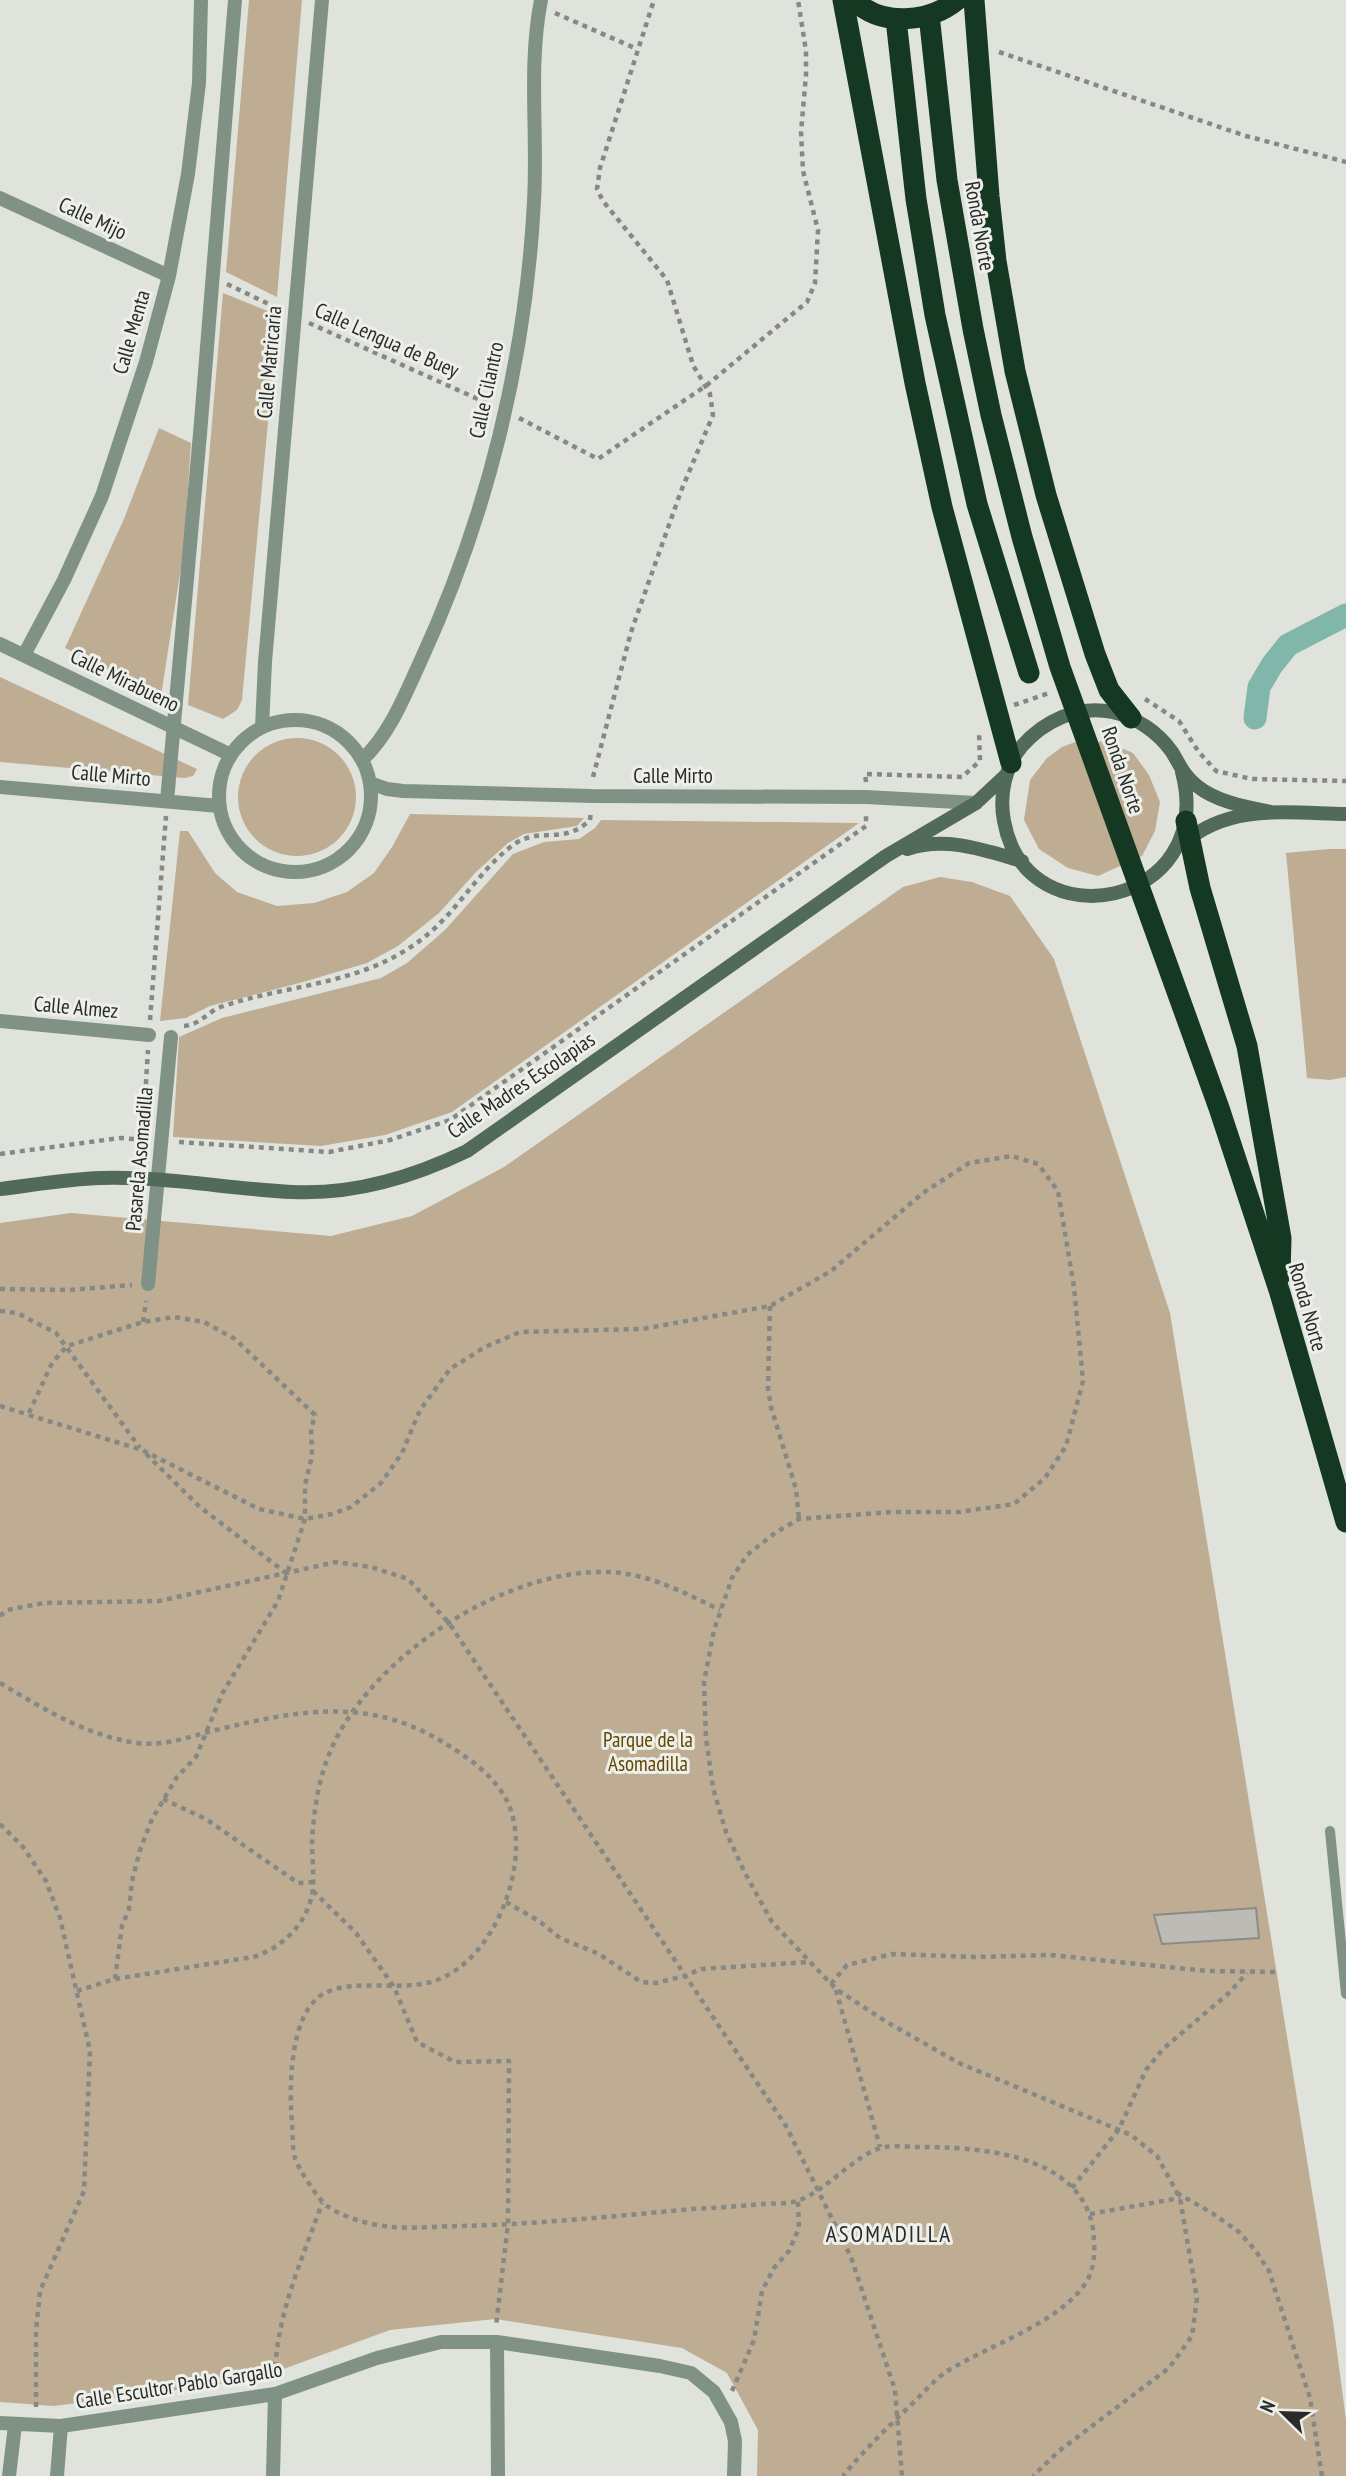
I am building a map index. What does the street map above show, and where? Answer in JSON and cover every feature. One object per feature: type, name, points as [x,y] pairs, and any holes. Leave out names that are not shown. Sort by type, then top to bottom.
[{"type":"highway","points":[[843,0],[918,395],[946,519],[1009,769]]},
{"type":"highway","points":[[854,0],[876,14],[896,19],[929,15],[957,0]]},
{"type":"highway","points":[[974,0],[996,261],[1015,371],[1046,495],[1095,654],[1109,690],[1131,718]]},
{"type":"highway","name":"Ronda Norte","points":[[929,15],[947,180],[973,329],[1012,496],[1060,667],[1219,1108],[1280,1293],[1346,1522]]},
{"type":"highway","points":[[896,19],[916,199],[935,315],[977,504],[1029,673]]},
{"type":"highway","points":[[1187,830],[1200,888],[1247,1046],[1281,1238],[1280,1293]]},
{"type":"street","name":"Calle Menta","points":[[24,655],[64,580],[102,496],[146,362],[169,276],[188,174],[199,83],[201,0]]},
{"type":"street","points":[[167,801],[235,0]]},
{"type":"street","name":"Calle Matricaria","points":[[262,727],[322,0]]},
{"type":"street","name":"Calle Cilantro","points":[[362,760],[375,748],[386,730],[442,614],[469,540],[505,411],[522,317],[531,238],[535,164],[534,71],[541,3]]},
{"type":"street","name":"Calle Mijo","points":[[0,198],[169,276]]},
{"type":"street","name":"Calle Mirabueno","points":[[0,644],[231,755]]},
{"type":"street","points":[[1111,712],[1131,718],[1148,727],[1174,755],[1182,772],[1188,804],[1187,830],[1159,870],[1143,883],[1102,897],[1081,896],[1060,890],[1041,880],[1022,861],[1012,846],[1002,811],[1002,793],[1009,769],[1031,736],[1048,723],[1068,714],[1111,712]]},
{"type":"street","points":[[284,720],[307,721],[330,728],[348,742],[362,760],[370,783],[371,805],[365,826],[354,845],[337,860],[306,871],[273,869],[253,860],[237,846],[225,827],[219,806],[220,779],[231,755],[250,735],[262,727],[284,720]]},
{"type":"street","name":"Calle Madres Escolapias","points":[[0,1189],[100,1178],[306,1191],[372,1184],[431,1168],[467,1151],[886,856],[976,803],[1009,769]]},
{"type":"street","points":[[1182,772],[1208,793],[1230,802],[1271,812]]},
{"type":"street","name":"Calle Mirto","points":[[370,783],[403,791],[592,796],[866,797],[976,803]]},
{"type":"street","name":"Calle Mirto","points":[[0,787],[219,806]]},
{"type":"street","points":[[1187,830],[1195,833],[1217,821],[1250,814],[1346,814]]},
{"type":"street","name":"Calle Madres Escolapias","points":[[886,856],[911,847],[934,843],[970,847],[1022,861]]},
{"type":"street","name":"Calle Almez","points":[[0,1021],[149,1035]]},
{"type":"street","name":"Pasarela Asomadilla","points":[[148,1284],[171,1037]]},
{"type":"street","name":"Calle Escultor Pablo Gargallo","points":[[7,2424],[61,2426],[275,2394],[377,2358],[441,2342],[497,2342],[660,2366],[691,2374],[713,2392],[722,2406]]},
{"type":"street","points":[[497,2342],[498,2476]]},
{"type":"street","points":[[273,2476],[275,2394]]},
{"type":"street","points":[[722,2406],[731,2422],[735,2441],[734,2476]]},
{"type":"street","points":[[7,2424],[9,2476]]},
{"type":"street","points":[[57,2476],[61,2426]]},
{"type":"lane","points":[[1330,1831],[1346,1994]]},
{"type":"path","points":[[593,777],[631,632],[681,491],[713,415],[707,385],[693,365],[667,280],[603,201],[597,189],[600,168],[654,0]]},
{"type":"path","points":[[707,385],[807,302],[815,283],[818,230],[803,171],[801,132],[806,51],[798,0]]},
{"type":"path","points":[[541,3],[637,49]]},
{"type":"path","points":[[992,50],[1245,136],[1346,162]]},
{"type":"path","name":"Calle Lengua de Buey","points":[[213,277],[505,411],[598,459],[707,385]]},
{"type":"path","points":[[169,1141],[329,1152],[390,1140],[450,1120],[866,826],[865,774],[962,777],[980,761],[979,713],[996,711],[1054,692]]},
{"type":"path","points":[[1143,697],[1179,722],[1198,751],[1216,771],[1252,779],[1346,781]]},
{"type":"path","points":[[142,1140],[167,801]]},
{"type":"path","points":[[171,1037],[170,1026],[188,1026],[204,1019],[217,1008],[341,979],[368,970],[395,956],[426,935],[455,907],[501,854],[519,841],[580,830],[590,820],[591,810]]},
{"type":"path","points":[[0,1154],[120,1138],[155,1140]]},
{"type":"path","points":[[0,1406],[142,1450],[259,1509],[305,1519],[332,1514],[351,1507],[381,1483],[402,1453],[419,1410],[450,1369],[485,1347],[520,1332],[642,1329],[770,1306],[831,1272],[923,1193],[970,1163],[1012,1156],[1038,1164],[1058,1191],[1074,1287],[1083,1381],[1066,1447],[1045,1478],[1014,1504],[959,1512],[892,1512],[799,1519],[775,1533],[747,1555],[733,1578],[714,1630],[704,1682],[706,1738],[713,1788],[726,1832],[772,1922],[834,1987],[885,2021],[960,2063],[1131,2135],[1157,2156],[1178,2196],[1198,2298],[1192,2336],[1169,2368],[1059,2451],[1033,2476]]},
{"type":"path","points":[[0,1289],[69,1290],[148,1284]]},
{"type":"path","points":[[770,1306],[768,1388],[796,1489],[799,1519]]},
{"type":"path","points":[[0,1311],[17,1312],[55,1333],[67,1346],[117,1420],[142,1450],[200,1507],[286,1574]]},
{"type":"path","points":[[29,1413],[52,1363],[67,1346],[143,1322],[174,1317],[204,1322],[235,1339],[315,1415],[312,1457],[304,1485],[305,1519],[278,1601],[222,1694],[196,1757],[177,1777],[152,1819],[132,1881],[130,1909],[122,1926],[115,1979]]},
{"type":"path","points":[[0,1616],[7,1610],[44,1603],[159,1601],[336,1562],[371,1567],[408,1579],[449,1623],[786,2126],[851,2256],[895,2390],[902,2476]]},
{"type":"path","points":[[77,1991],[115,1979],[253,1957],[282,1943],[305,1916],[313,1891],[312,1841],[319,1783],[336,1740],[353,1712],[394,1665],[470,1608],[507,1591],[548,1578],[610,1572],[653,1580],[720,1610]]},
{"type":"path","points":[[0,1683],[52,1714],[86,1729],[138,1744],[170,1743],[288,1713],[322,1710],[353,1712],[394,1720],[427,1732],[462,1754],[492,1779],[508,1802],[517,1835],[516,1866],[506,1902],[487,1937],[473,1955],[458,1969],[441,1979],[420,1985],[351,1987],[326,1992],[306,2013],[295,2046],[289,2084],[294,2157],[322,2203],[355,2220],[393,2227],[508,2224],[798,2201],[880,2147],[944,2147],[1004,2154],[1041,2165],[1072,2188],[1090,2214],[1096,2248],[1090,2278],[1066,2307],[943,2373],[867,2446],[843,2476]]},
{"type":"path","points":[[163,1799],[177,1808],[206,1819],[298,1883],[313,1882]]},
{"type":"path","points":[[0,1824],[23,1847],[46,1881],[60,1917],[90,2051],[84,2191],[40,2291],[36,2332],[36,2425]]},
{"type":"path","points":[[313,1891],[356,1933],[394,1987],[417,2042],[455,2063],[509,2061],[508,2224],[495,2319],[497,2342]]},
{"type":"path","points":[[506,1902],[539,1921],[560,1938],[599,1954],[641,1982],[656,1983],[701,1969],[809,1962]]},
{"type":"path","points":[[880,2147],[834,1987],[847,1965],[891,1954],[975,1957],[1050,1955],[1208,1971],[1276,1972]]},
{"type":"path","points":[[1072,2188],[1119,2129],[1146,2070],[1163,2049],[1230,1992],[1247,1973]]},
{"type":"path","points":[[1090,2214],[1178,2196],[1212,2213],[1239,2232],[1256,2251],[1269,2271],[1310,2398],[1322,2476]]},
{"type":"path","points":[[722,2406],[732,2391],[754,2340],[762,2291],[774,2268],[789,2251],[799,2228],[798,2201]]},
{"type":"path","points":[[275,2394],[280,2328],[292,2282],[322,2203]]},
{"type":"green space","points":[[249,0],[302,0],[277,297],[226,272]]},
{"type":"green space","points":[[223,293],[278,315],[242,700],[237,710],[223,719],[188,705]]},
{"type":"green space","points":[[159,428],[191,443],[184,548],[161,696],[65,648],[124,519]]},
{"type":"green space","points":[[0,677],[197,769],[193,776],[185,778],[0,762]]},
{"type":"green space","points":[[297,738],[320,742],[339,755],[352,774],[356,797],[352,820],[339,839],[320,852],[297,856],[274,852],[255,839],[242,820],[238,797],[242,774],[255,755],[274,742]]},
{"type":"green space","points":[[1078,741],[1107,742],[1133,753],[1149,775],[1160,802],[1155,831],[1142,856],[1098,876],[1068,868],[1039,849],[1024,820],[1030,780],[1047,758],[1062,747]]},
{"type":"green space","points":[[410,814],[584,818],[577,826],[524,834],[508,843],[476,872],[439,913],[398,946],[367,963],[210,1006],[186,1018],[160,1021],[180,831],[188,831],[215,873],[237,892],[277,906],[314,903],[347,892],[374,873]]},
{"type":"green space","points":[[601,820],[859,823],[452,1112],[385,1135],[321,1146],[173,1137],[179,1037],[222,1018],[381,978],[407,963],[445,930],[513,854],[544,842],[579,839],[595,828]]},
{"type":"green space","points":[[1346,849],[1346,1077],[1330,1080],[1307,1078],[1286,853]]},
{"type":"green space","name":"Parque de la Asomadilla","points":[[940,877],[972,882],[1010,896],[1054,959],[1170,1313],[1333,2321],[1346,2420],[1346,2476],[757,2476],[758,2430],[727,2373],[682,2348],[495,2319],[390,2330],[253,2380],[54,2406],[0,2402],[0,1223],[71,1213],[331,1236],[412,1216],[504,1167],[903,887]]},
{"type":"building","points":[[1256,1908],[1259,1938],[1162,1944],[1154,1915]]},
{"type":"waterway","points":[[1255,718],[1259,687],[1288,645],[1346,615]]},
{"type":"district","name":"ASOMADILLA","points":[[889,2233]]}]
